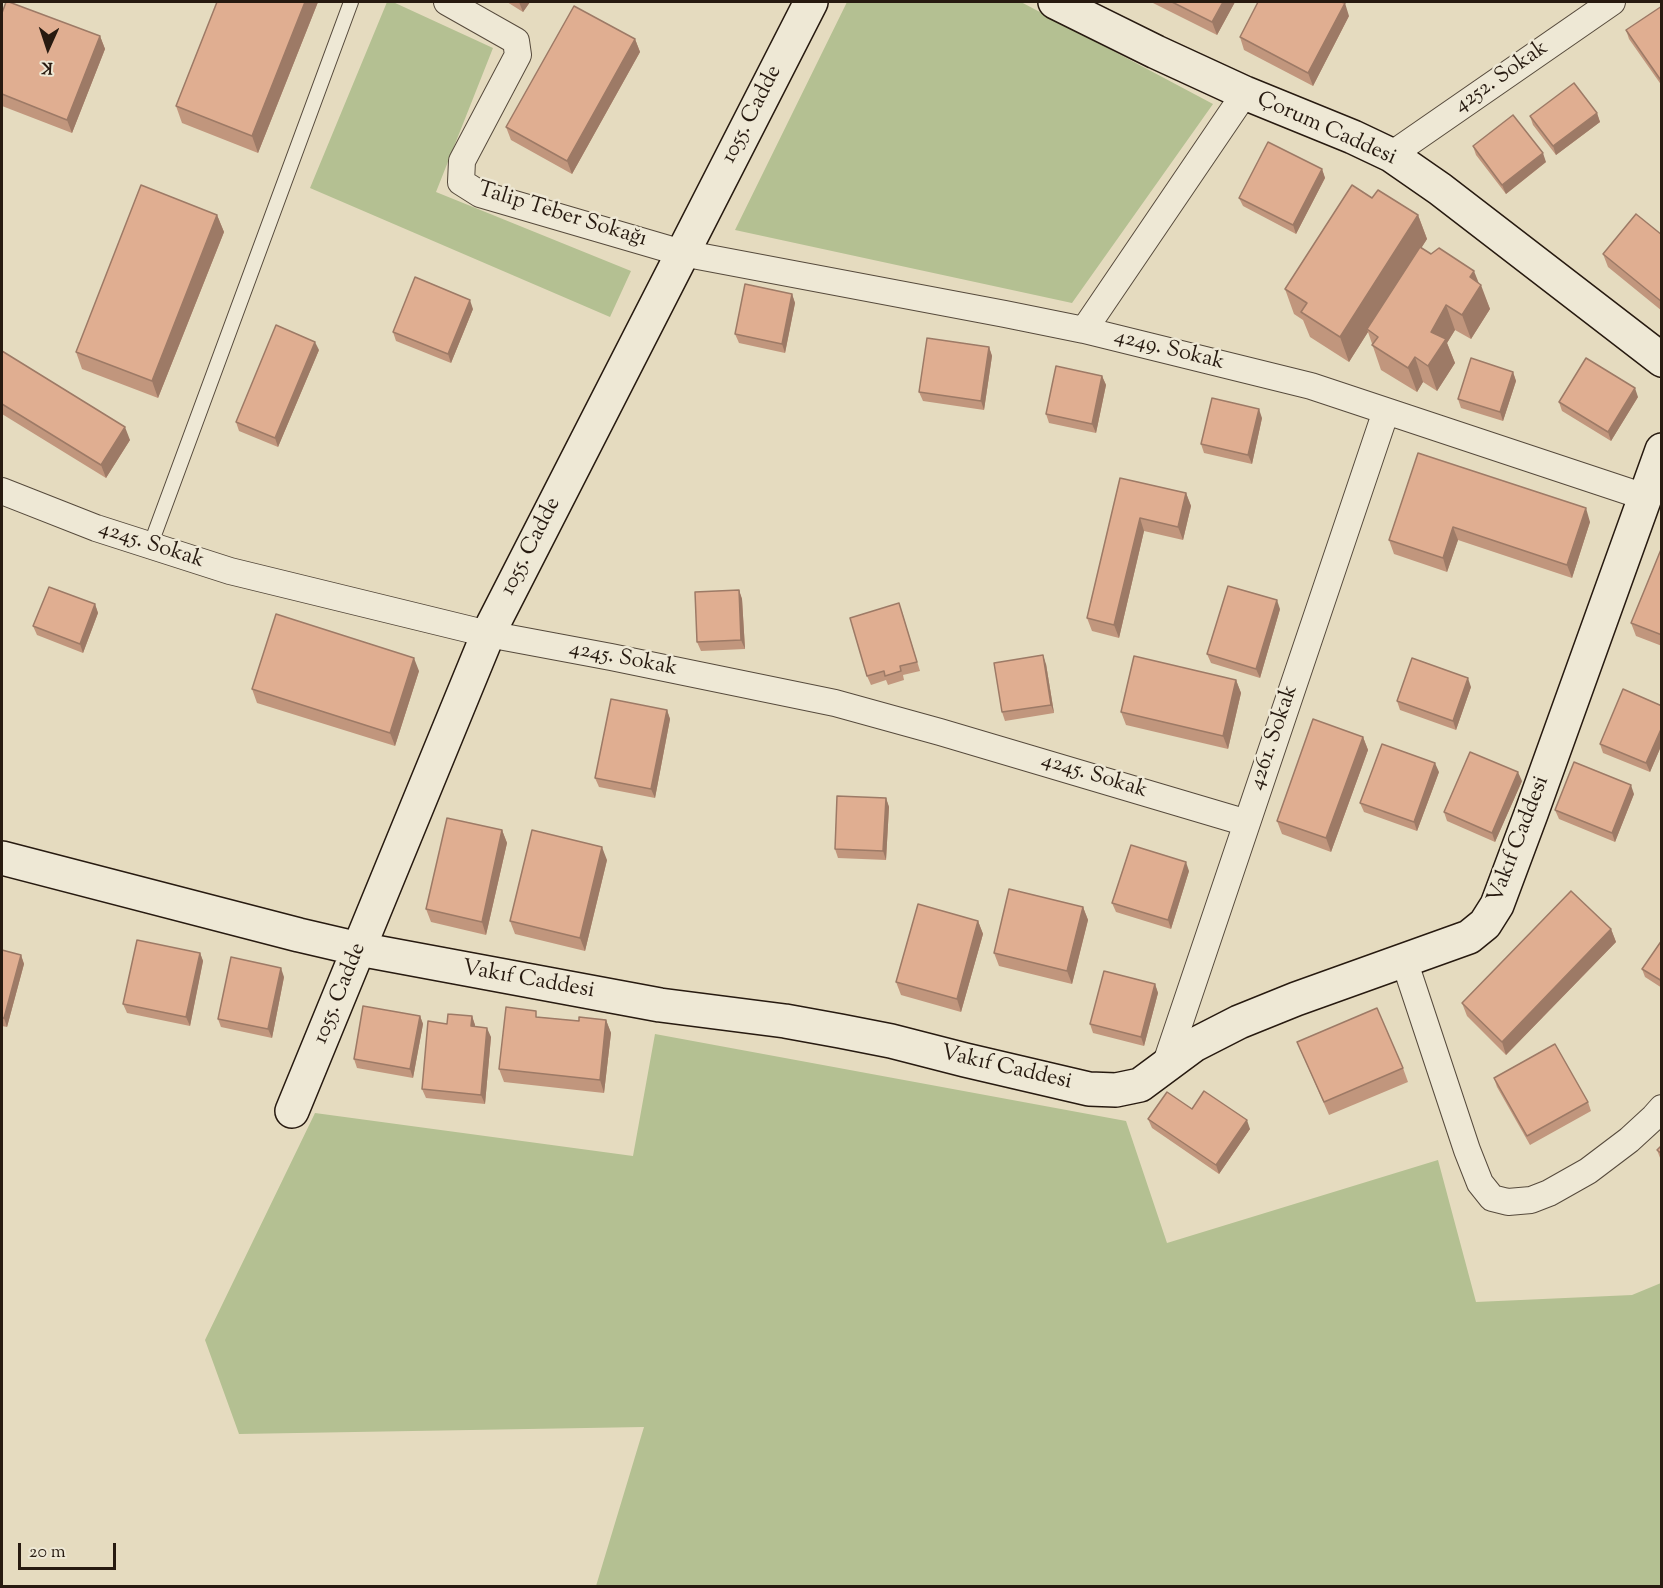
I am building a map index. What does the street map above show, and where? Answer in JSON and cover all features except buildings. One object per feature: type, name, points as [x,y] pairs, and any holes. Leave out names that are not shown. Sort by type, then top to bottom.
[{"type":"street","name":"Talip Teber Sokağı","points":[[447,2],[516,41],[518,55],[462,161],[461,182],[480,194],[682,253]]},
{"type":"street","name":"1055. Cadde","points":[[292,1111],[488,634],[811,2]]},
{"type":"street","name":"Çorum Caddesi","points":[[1055,2],[1245,93],[1391,155],[1440,189],[1662,360]]},
{"type":"street","name":"4252. Sokak","points":[[1391,155],[1612,2]]},
{"type":"street","points":[[1084,330],[1245,93]]},
{"type":"street","name":"4249. Sokak","points":[[682,253],[1084,330],[1311,386],[1645,497]]},
{"type":"street","name":"4261. Sokak","points":[[1165,1066],[1386,411]]},
{"type":"street","name":"Vakıf Caddesi","points":[[2,858],[359,949],[660,1005],[785,1021],[840,1031],[891,1041],[1089,1089],[1116,1090],[1140,1085],[1194,1045],[1239,1022],[1296,999],[1469,937],[1485,924],[1497,905],[1531,814],[1662,450]]},
{"type":"street","name":"4245. Sokak","points":[[2,491],[96,528],[230,571],[488,634],[835,703],[1247,823]]},
{"type":"street","points":[[1404,960],[1467,1150],[1480,1183],[1492,1198],[1508,1202],[1531,1200],[1549,1193],[1588,1171],[1629,1140],[1662,1108]]},
{"type":"lane","points":[[150,546],[351,2]]},
{"type":"green space","points":[[387,2],[393,2],[493,48],[436,192],[631,271],[610,317],[310,188]]},
{"type":"green space","points":[[847,2],[1021,2],[1213,104],[1072,303],[735,230]]},
{"type":"green space","points":[[655,1034],[1126,1121],[1167,1243],[1438,1160],[1476,1302],[1632,1295],[1661,1283],[1661,1586],[596,1586],[644,1427],[239,1434],[205,1340],[315,1113],[633,1156]]}]
